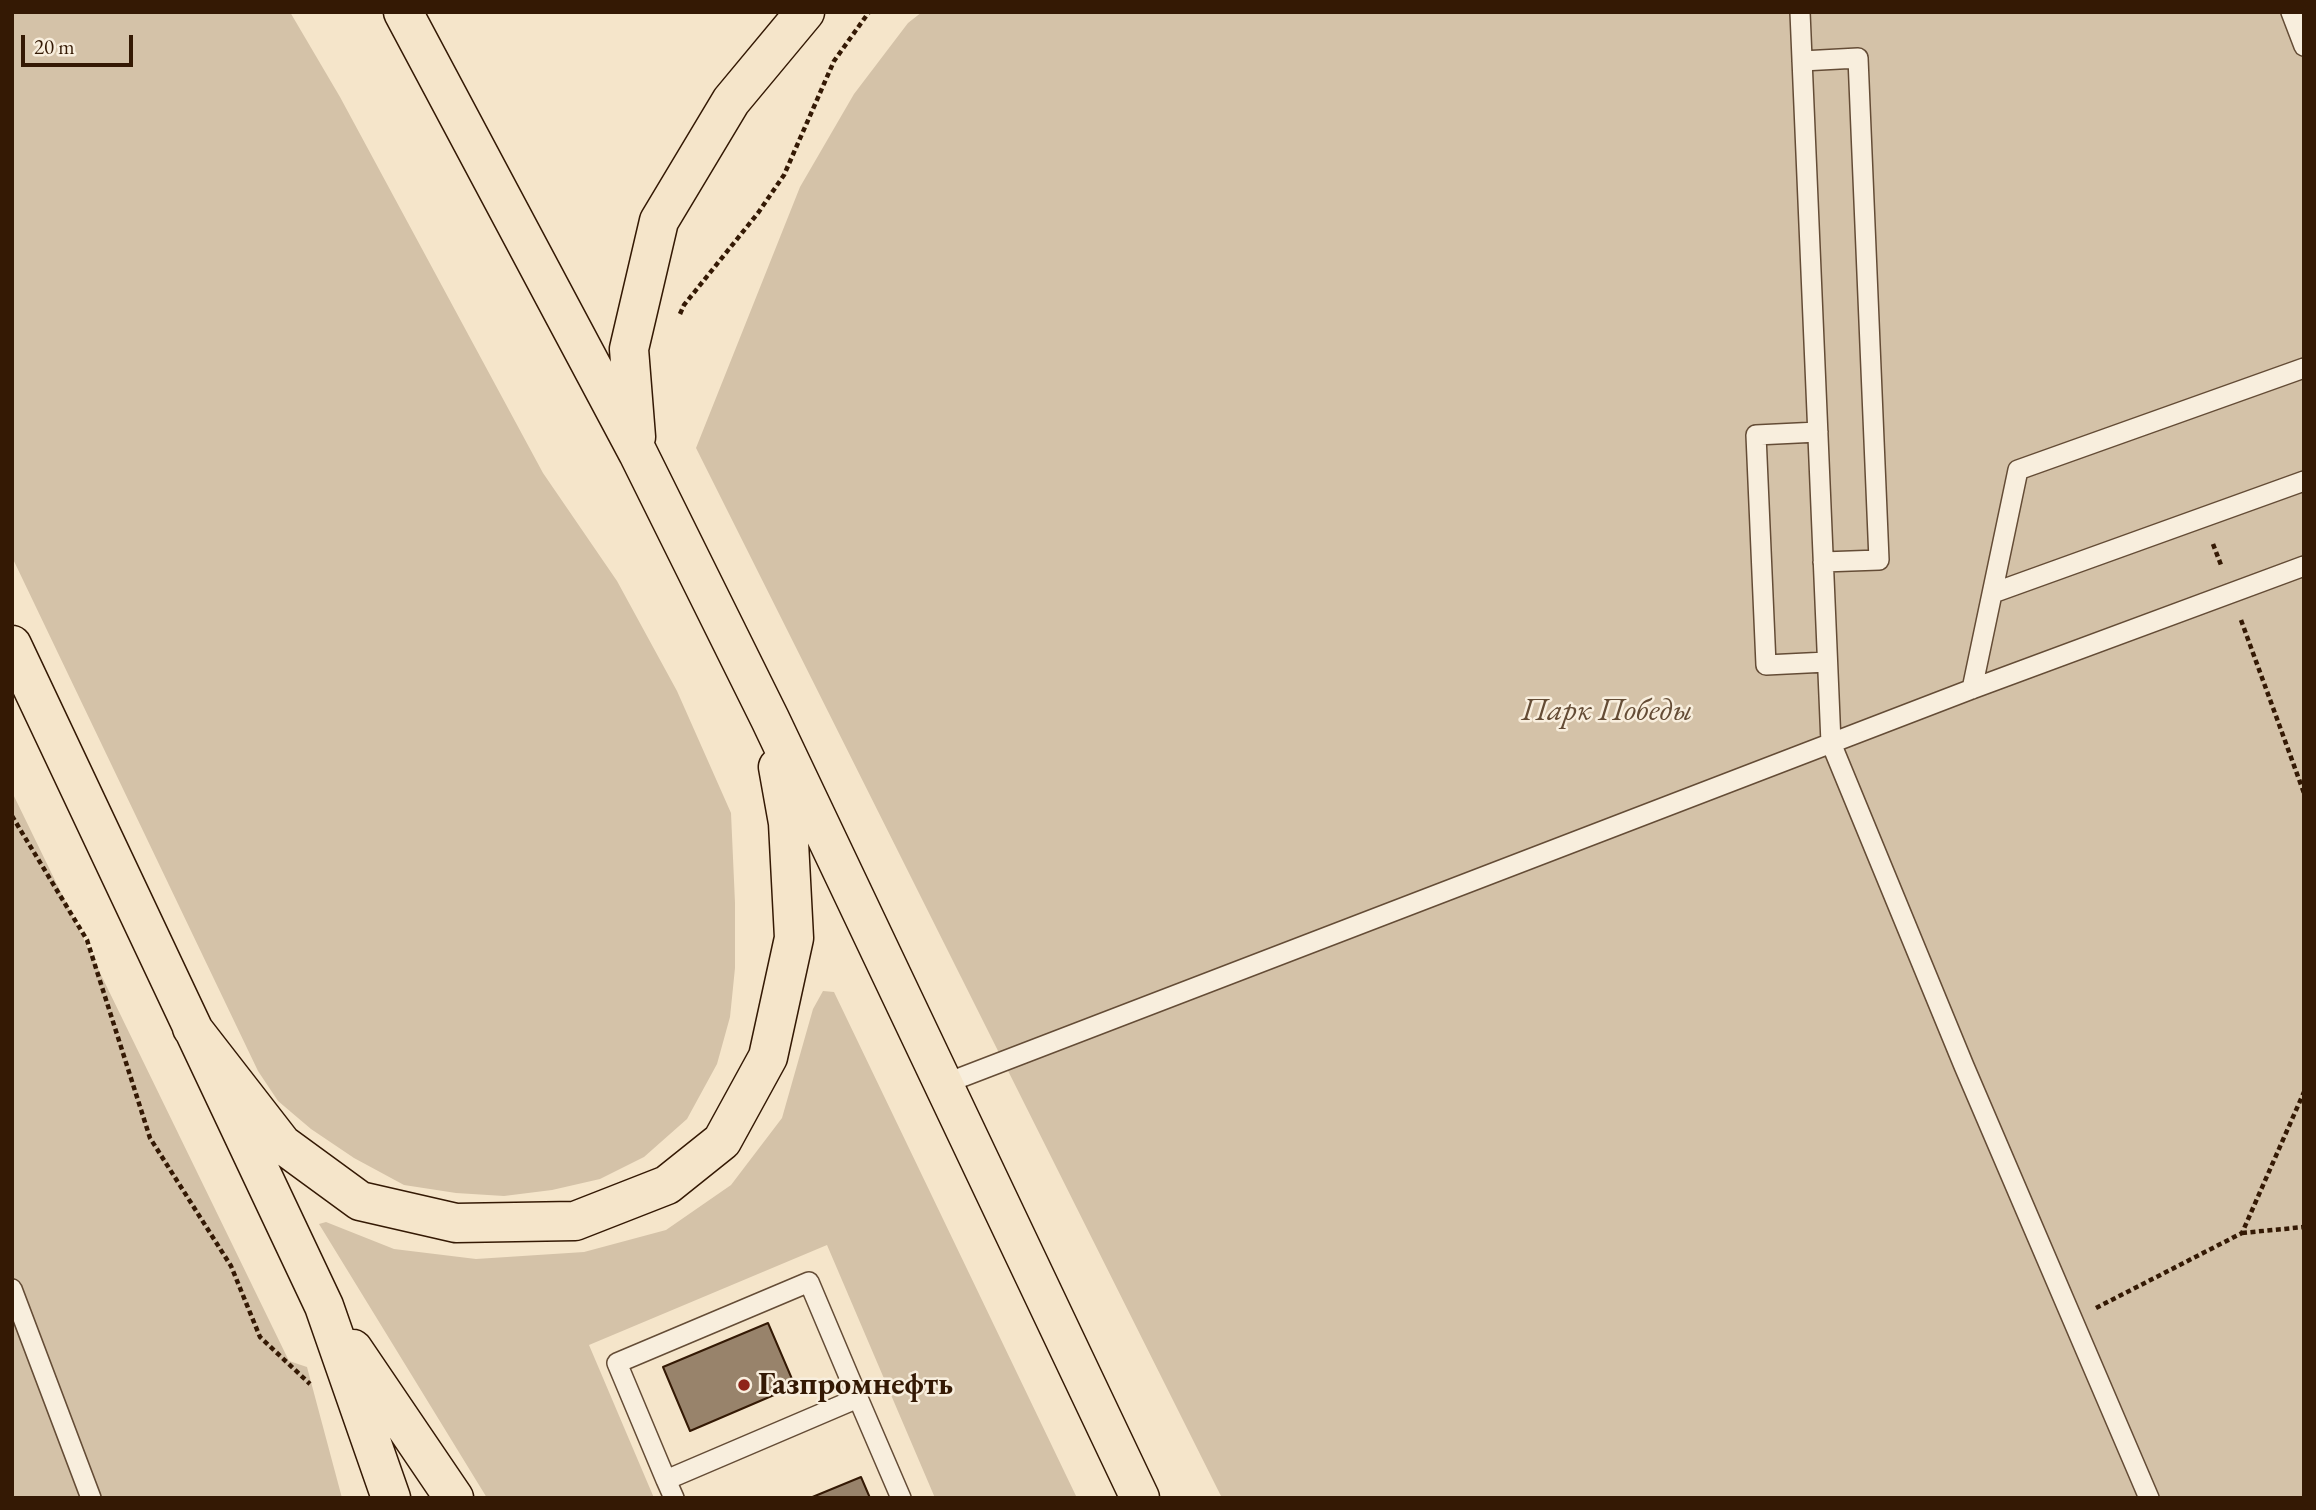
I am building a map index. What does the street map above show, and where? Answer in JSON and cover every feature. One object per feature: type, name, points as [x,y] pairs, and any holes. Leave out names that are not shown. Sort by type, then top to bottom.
[{"type":"main road","points":[[403,12],[638,453],[770,719],[1140,1498]]},
{"type":"main road","points":[[638,453],[629,349],[659,221],[731,101],[805,12]]},
{"type":"main road","points":[[12,645],[324,1306],[391,1498]]},
{"type":"main road","points":[[192,1028],[282,1144],[360,1200],[456,1223],[575,1221],[667,1185],[722,1141],[768,1057],[771,1044],[794,938],[788,823],[770,719]]},
{"type":"main road","points":[[324,1306],[454,1498]]},
{"type":"lane","points":[[1800,12],[1831,743],[2072,1321],[2149,1498]]},
{"type":"lane","points":[[2291,12],[2304,46]]},
{"type":"lane","points":[[1802,61],[1858,58],[1879,560],[1823,562]]},
{"type":"lane","points":[[1972,689],[2018,470],[2304,368]]},
{"type":"lane","points":[[1818,432],[1756,435],[1766,665],[1828,662]]},
{"type":"lane","points":[[1993,593],[2304,481]]},
{"type":"lane","points":[[944,1084],[1972,689],[2304,566]]},
{"type":"lane","points":[[858,1398],[670,1489],[617,1363],[809,1282],[901,1498]]},
{"type":"lane","points":[[12,1289],[92,1498]]},
{"type":"path","points":[[679,317],[684,305],[758,213],[784,176],[834,61],[869,12]]},
{"type":"path","points":[[2203,517],[2304,793]]},
{"type":"path","points":[[12,816],[87,940],[150,1138],[231,1266],[260,1337],[318,1392]]},
{"type":"path","points":[[2242,1233],[2304,1092]]},
{"type":"path","points":[[2072,1321],[2242,1233],[2304,1227]]},
{"type":"green space","points":[[12,12],[290,12],[340,97],[543,473],[617,581],[677,691],[731,813],[735,968],[730,1017],[717,1064],[687,1119],[644,1157],[600,1179],[552,1190],[504,1196],[456,1193],[404,1185],[354,1158],[311,1129],[278,1101],[258,1071],[12,557]]},
{"type":"green space","name":"Парк Победы","points":[[922,12],[2304,12],[2304,1498],[1222,1498],[696,448],[800,187],[854,94],[908,23]]},
{"type":"green space","points":[[12,792],[289,1361],[307,1367],[342,1498],[12,1498]]},
{"type":"green space","points":[[823,991],[834,992],[1077,1498],[935,1498],[827,1245],[589,1345],[654,1498],[487,1498],[319,1224],[326,1222],[394,1249],[476,1259],[584,1252],[666,1230],[731,1185],[782,1118],[813,1009]]},
{"type":"building","points":[[768,1323],[795,1386],[690,1431],[663,1367]]},
{"type":"building","points":[[861,1477],[870,1498],[810,1498]]},
{"type":"place","name":"Газпромнефть","points":[[744,1385]]}]
